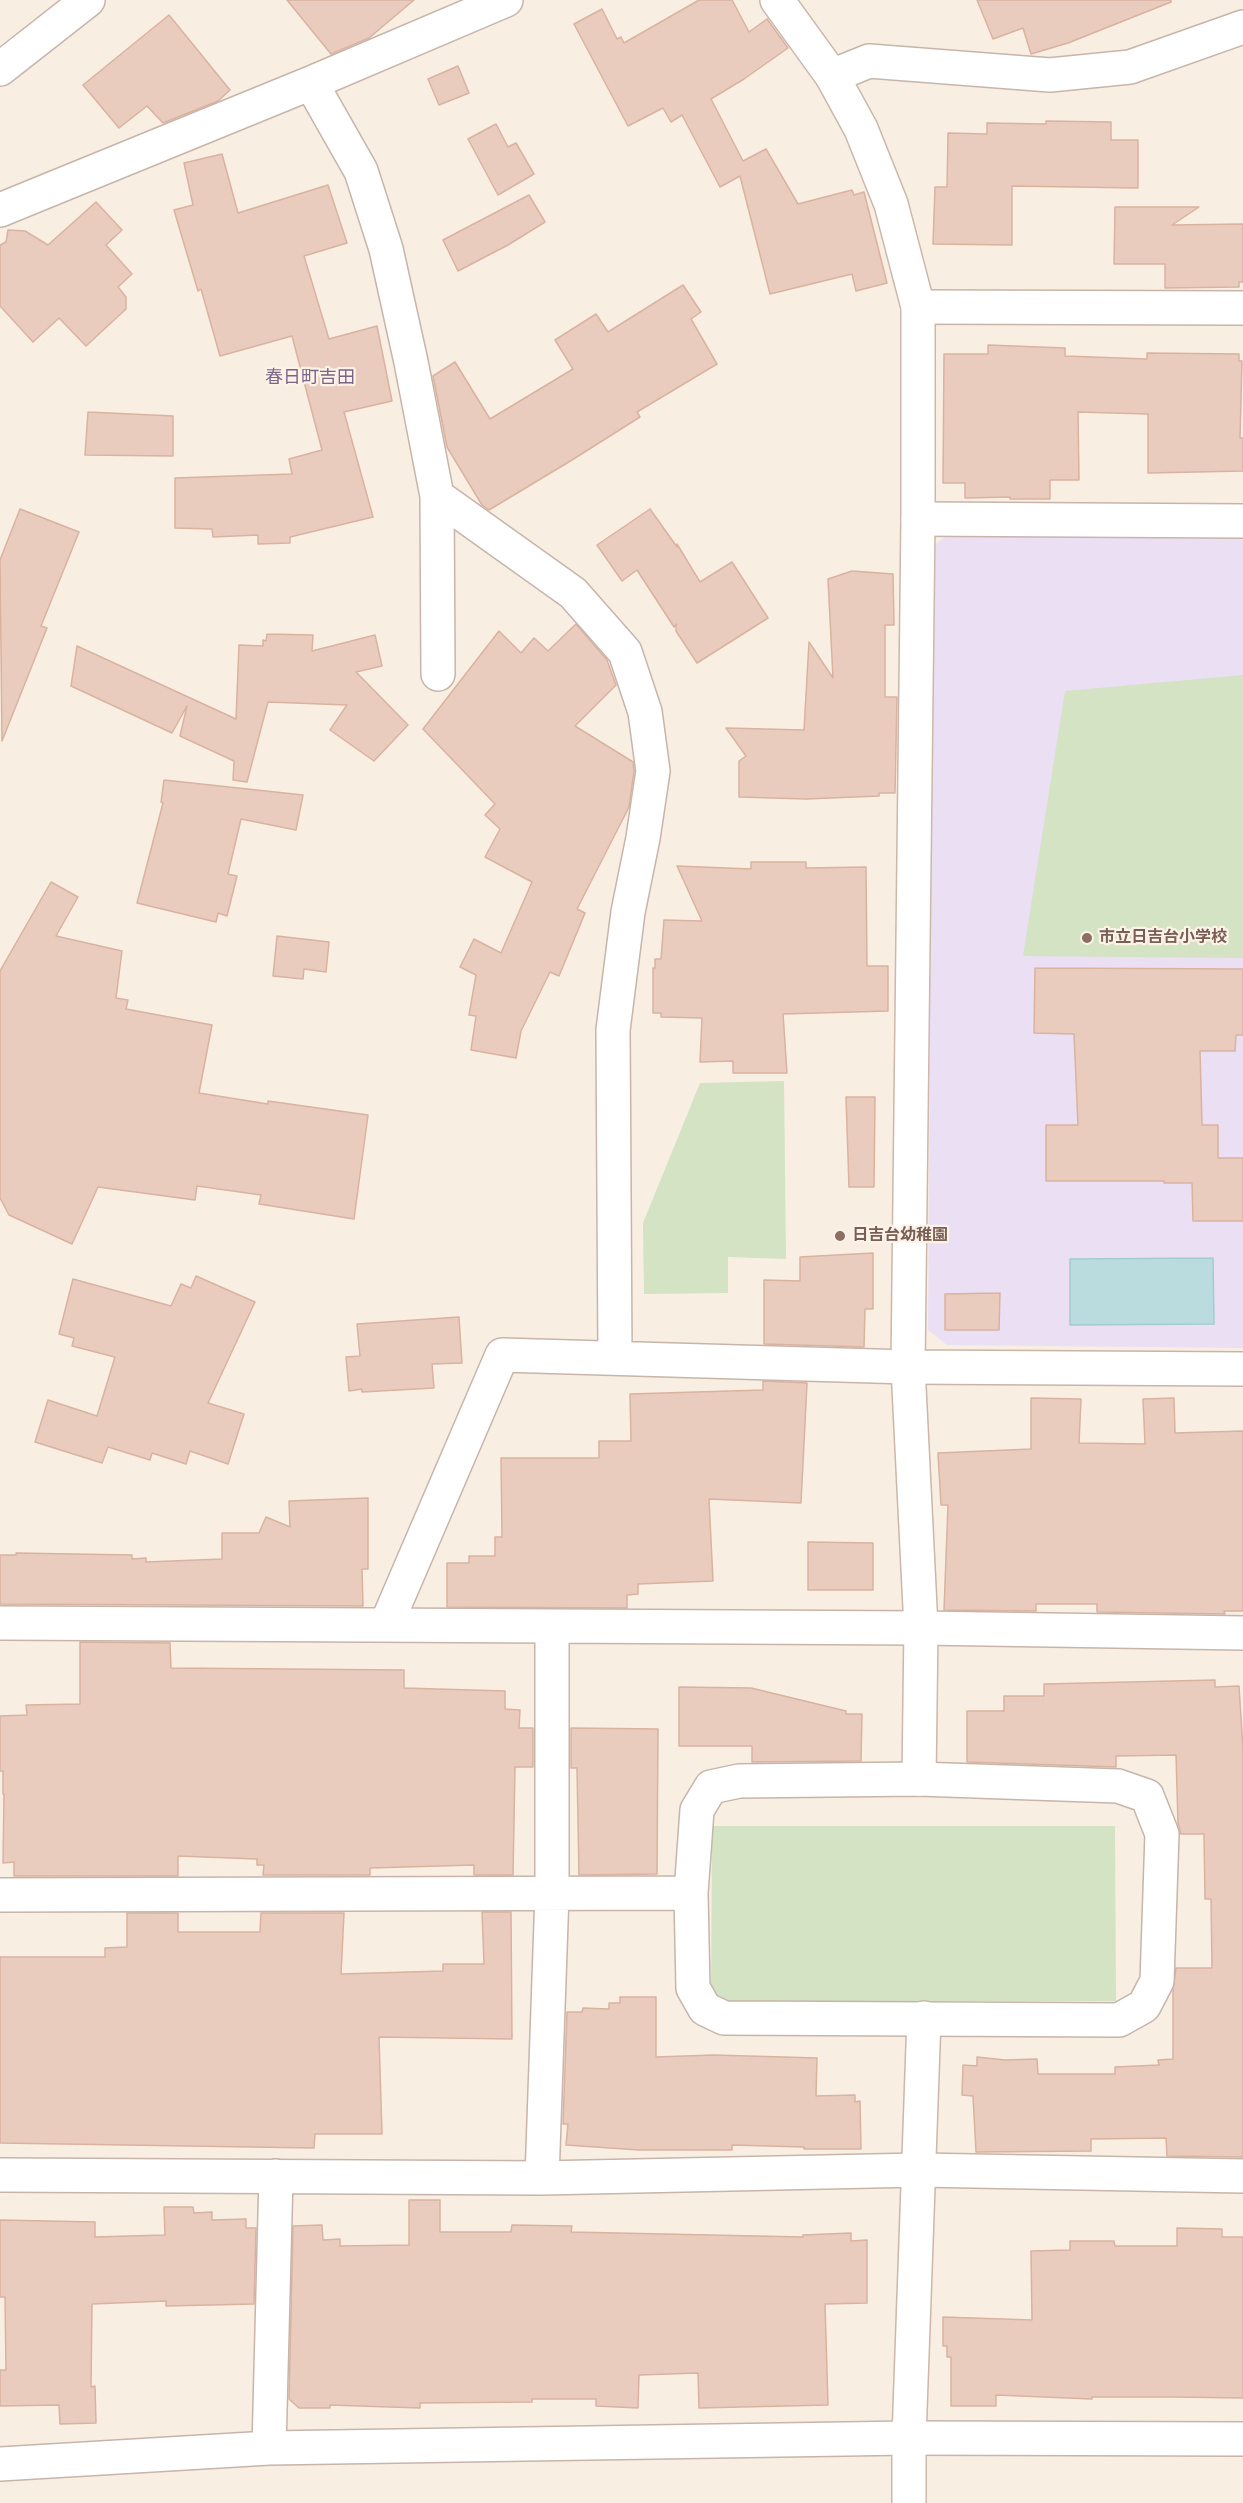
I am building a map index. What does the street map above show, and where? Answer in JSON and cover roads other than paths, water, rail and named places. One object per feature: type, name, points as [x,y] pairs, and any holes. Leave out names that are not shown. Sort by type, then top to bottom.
[{"type":"street","points":[[0,69],[88,0]]},
{"type":"street","points":[[0,210],[311,83],[506,0]]},
{"type":"street","points":[[777,0],[832,76],[861,129],[891,204],[918,307],[918,519],[908,1366],[921,1628],[919,1779]]},
{"type":"street","points":[[832,76],[869,61],[1050,75],[1130,68],[1243,27]]},
{"type":"street","points":[[311,83],[361,171],[382,238],[411,362],[437,496],[438,674]]},
{"type":"street","points":[[918,307],[1243,308]]},
{"type":"street","points":[[437,496],[573,593],[625,652],[645,712],[653,771],[644,838],[628,912],[613,1030],[615,1358]]},
{"type":"street","points":[[918,519],[1243,521]]},
{"type":"street","points":[[386,1625],[502,1355],[908,1366],[1243,1369]]},
{"type":"street","points":[[0,1623],[921,1628],[1243,1633]]},
{"type":"street","points":[[542,2178],[552,1894],[552,1626]]},
{"type":"street","points":[[919,1779],[1118,1786],[1147,1796],[1162,1834],[1157,1981],[1144,2006],[1119,2020],[724,2018],[705,2009],[693,1988],[691,1893],[697,1810],[711,1787],[739,1781],[919,1779]]},
{"type":"street","points":[[0,1895],[691,1893]]},
{"type":"street","points":[[909,2503],[909,2438],[924,2018]]},
{"type":"street","points":[[0,2175],[542,2178],[919,2170],[1243,2176]]},
{"type":"street","points":[[269,2448],[276,2176]]},
{"type":"street","points":[[0,2464],[269,2448],[909,2438],[1243,2439]]},
{"type":"water","points":[[1213,1258],[1214,1324],[1070,1325],[1070,1259]]},
{"type":"place","name":"市立日吉台小学校","points":[[1087,938]]},
{"type":"place","name":"日吉台幼稚園","points":[[840,1236]]},
{"type":"district","name":"春日町吉田","points":[[310,378]]}]
